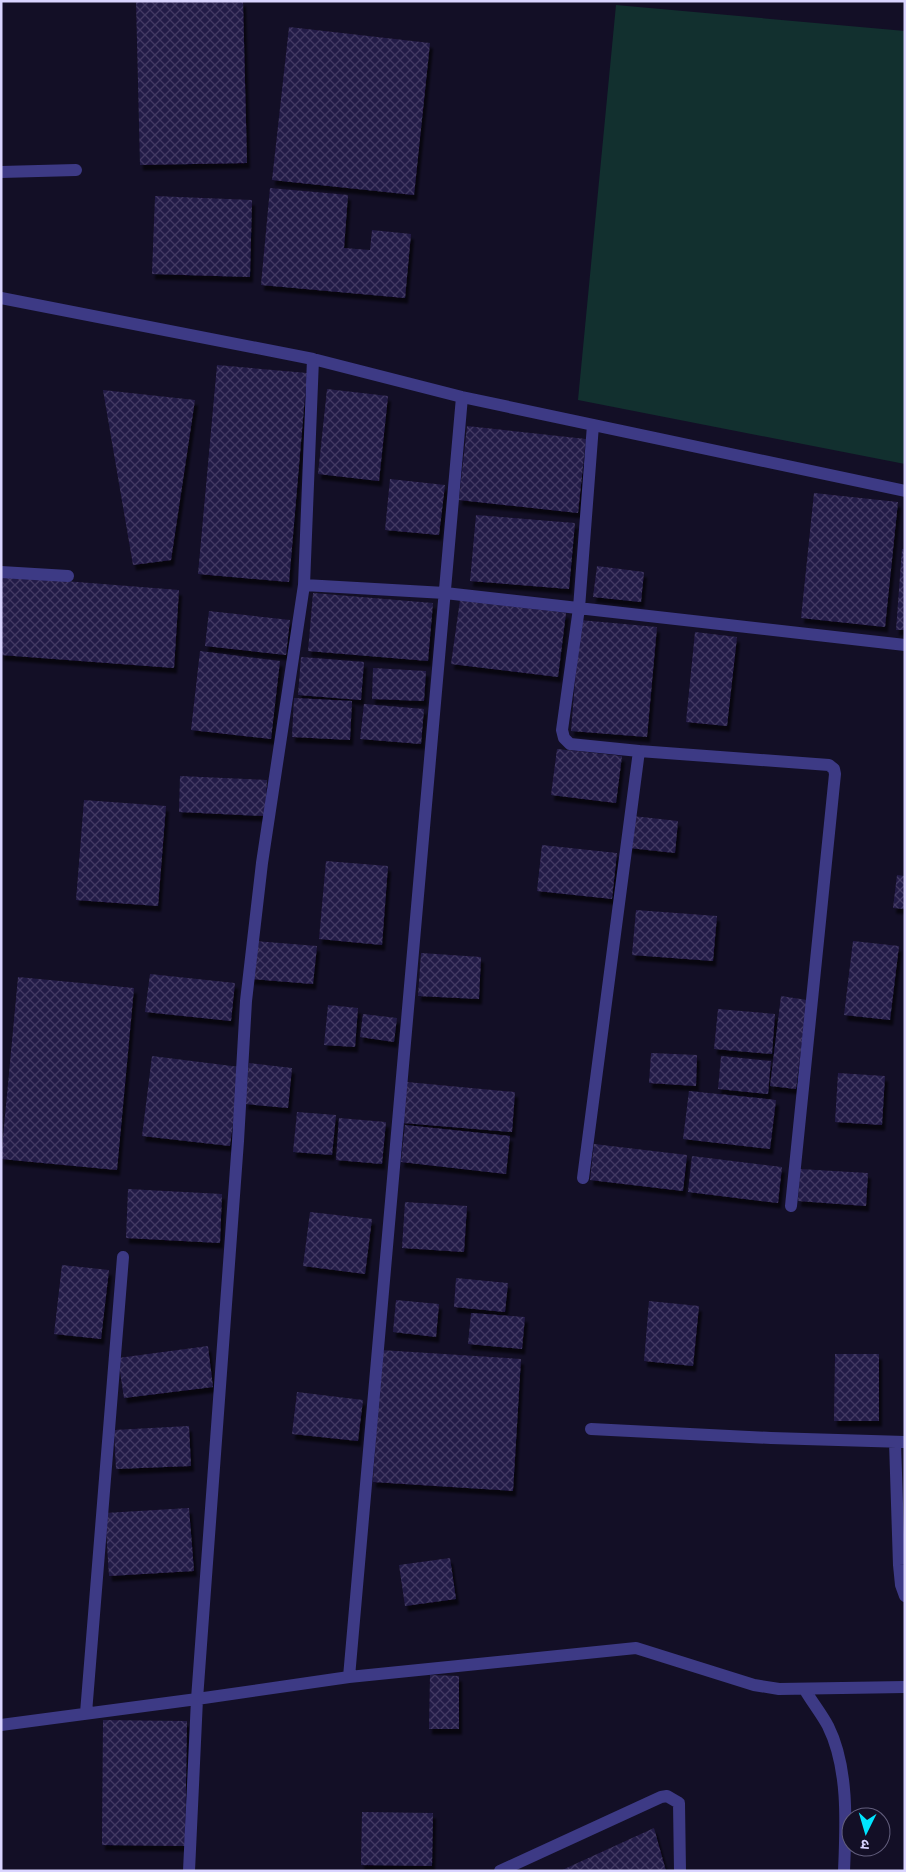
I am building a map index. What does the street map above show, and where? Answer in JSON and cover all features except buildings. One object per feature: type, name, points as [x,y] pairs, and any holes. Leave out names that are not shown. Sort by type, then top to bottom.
[{"type":"street","points":[[1,172],[76,170]]},
{"type":"street","points":[[1,298],[313,359],[462,397],[905,491]]},
{"type":"street","points":[[189,1871],[196,1699],[238,1141],[246,1001],[262,864],[304,585],[313,359]]},
{"type":"street","points":[[349,1677],[462,397]]},
{"type":"street","points":[[593,425],[579,608],[562,730],[564,738],[570,744],[829,766],[834,769],[836,774],[790,1206]]},
{"type":"street","points":[[1,572],[68,576]]},
{"type":"street","points":[[304,585],[445,593],[905,645]]},
{"type":"street","points":[[583,1178],[639,751]]},
{"type":"street","points":[[86,1713],[123,1257]]},
{"type":"street","points":[[591,1429],[900,1442],[899,1565],[901,1585],[905,1596]]},
{"type":"street","points":[[1,1725],[349,1677],[636,1648],[754,1685],[779,1689],[905,1687]]},
{"type":"street","points":[[805,1690],[828,1727],[841,1767],[846,1829],[844,1871]]},
{"type":"street","points":[[500,1871],[661,1797],[667,1796],[679,1803],[680,1871]]},
{"type":"green space","points":[[616,5],[905,31],[905,464],[578,400]]}]
